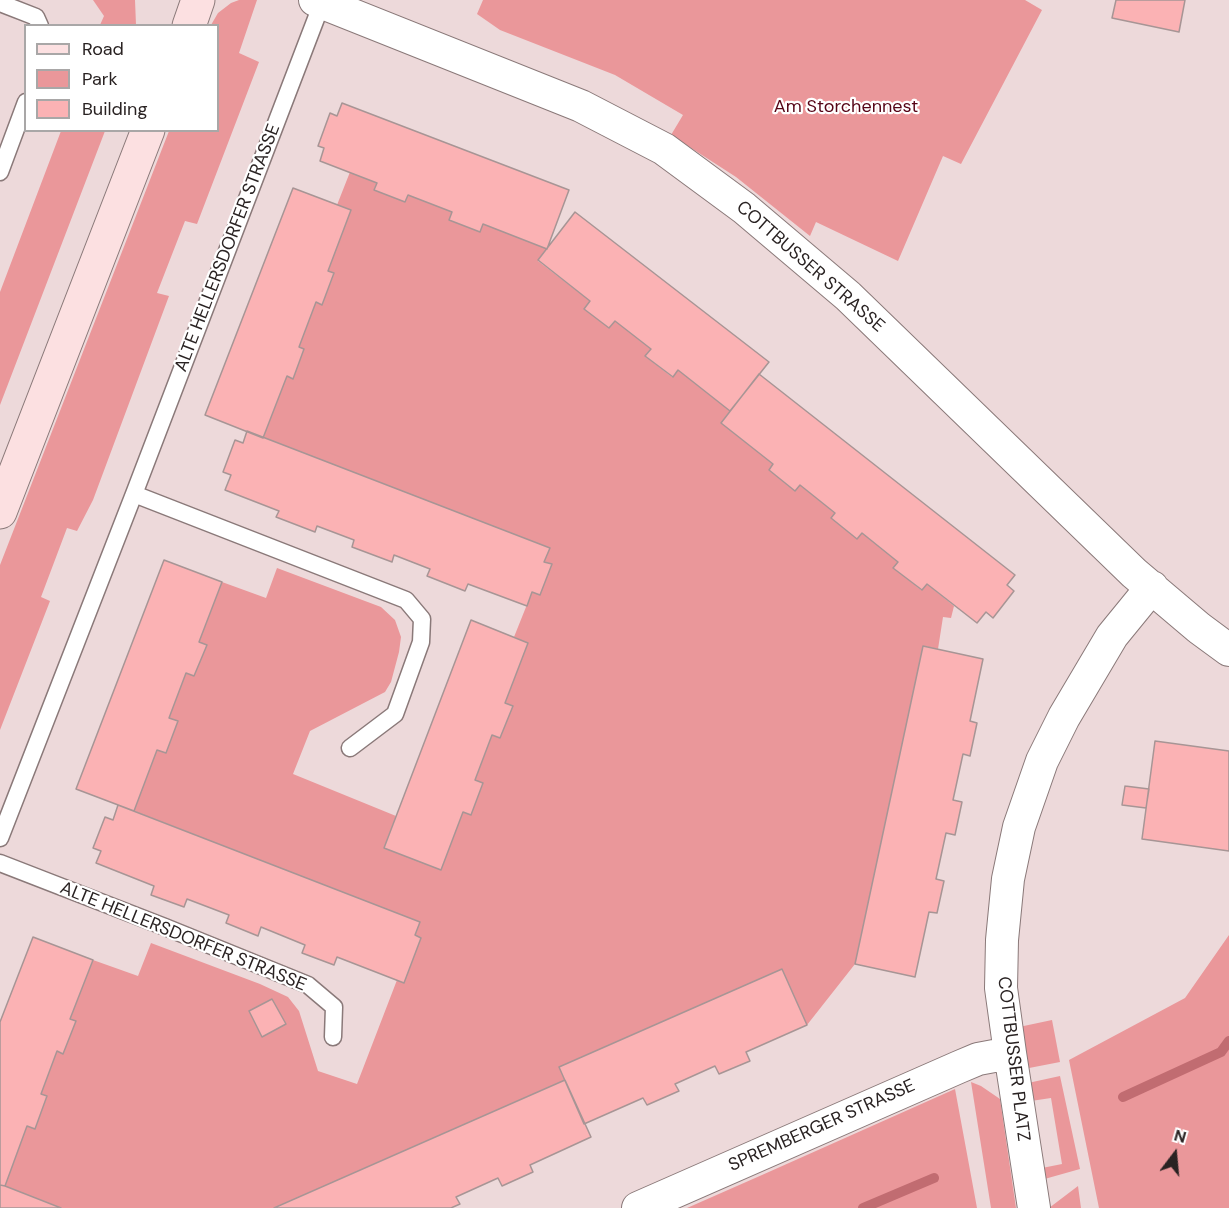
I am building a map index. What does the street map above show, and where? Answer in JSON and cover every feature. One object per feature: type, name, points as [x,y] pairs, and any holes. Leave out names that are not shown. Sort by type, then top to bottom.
[{"type":"street","points":[[190,24],[198,0]]},
{"type":"street","name":"COTTBUSSER STRASSE","points":[[318,1],[581,106],[664,149],[744,208],[848,296],[1134,573],[1229,650]]},
{"type":"street","points":[[0,512],[147,132]]},
{"type":"street","name":"COTTBUSSER PLATZ","points":[[1034,1208],[1001,988],[1002,940],[1008,879],[1019,827],[1042,761],[1064,717],[1112,636],[1152,587]]},
{"type":"street","name":"SPREMBERGER STRASSE","points":[[638,1208],[978,1059],[1010,1053]]},
{"type":"lane","name":"ALTE HELLERSDORFER STRASSE","points":[[0,838],[134,494],[318,1]]},
{"type":"lane","points":[[0,3],[38,21]]},
{"type":"lane","points":[[0,172],[24,107]]},
{"type":"lane","points":[[134,494],[406,600],[422,619],[421,642],[395,714],[350,748]]},
{"type":"lane","name":"ALTE HELLERSDORFER STRASSE","points":[[0,863],[308,985],[334,1007],[333,1037]]},
{"type":"green space","points":[[93,0],[135,0],[136,24],[100,24],[104,16]]},
{"type":"green space","points":[[239,0],[257,0],[239,53],[259,62],[197,224],[185,221],[157,293],[169,296],[93,500],[77,531],[67,528],[41,597],[50,601],[0,730],[0,565],[169,132],[219,132],[219,24],[212,24],[218,13]]},
{"type":"green space","name":"Am Storchennest","points":[[483,0],[1025,0],[1042,10],[961,164],[943,156],[898,261],[816,222],[810,236],[736,177],[671,135],[683,115],[615,75],[500,30],[477,14]]},
{"type":"green space","points":[[61,132],[105,132],[0,405],[0,292]]},
{"type":"green space","points":[[350,172],[377,183],[374,189],[405,202],[408,195],[452,212],[480,231],[483,224],[547,249],[538,261],[590,301],[585,309],[615,321],[651,349],[645,356],[672,377],[678,370],[730,411],[721,423],[773,464],[769,470],[795,491],[800,485],[835,513],[831,518],[857,539],[862,533],[898,562],[894,568],[921,590],[927,584],[954,606],[951,618],[943,617],[938,649],[923,646],[855,964],[807,1025],[782,969],[560,1067],[565,1080],[274,1208],[61,1208],[5,1186],[27,1126],[35,1129],[47,1097],[41,1094],[57,1051],[63,1053],[76,1021],[70,1019],[93,960],[138,976],[151,943],[260,984],[288,997],[299,1011],[318,1071],[357,1084],[397,980],[421,938],[415,935],[419,922],[134,811],[157,750],[178,721],[169,718],[186,673],[194,676],[206,645],[199,642],[222,582],[266,598],[277,568],[381,607],[395,620],[401,637],[399,652],[391,682],[385,692],[310,731],[293,774],[396,816],[384,848],[441,870],[463,812],[471,814],[483,784],[475,780],[492,735],[500,738],[512,707],[505,703],[528,643],[514,637],[532,592],[551,564],[544,562],[549,548],[263,438],[287,376],[293,379],[304,349],[299,347],[316,302],[322,305],[334,274],[328,271],[337,205]]},
{"type":"green space","points":[[1229,935],[1229,1208],[1099,1208],[1069,1060],[1185,998]]},
{"type":"green space","points":[[1052,1020],[1060,1062],[1024,1069],[1019,1027]]},
{"type":"green space","points":[[1060,1076],[1080,1169],[1041,1180],[1042,1168],[1062,1164],[1051,1098],[1031,1101],[1028,1083]]},
{"type":"green space","points":[[971,1082],[1000,1099],[1016,1208],[991,1208]]},
{"type":"green space","points":[[955,1089],[977,1208],[687,1208],[762,1175]]},
{"type":"green space","points":[[1078,1186],[1081,1208],[1049,1208]]},
{"type":"building","points":[[1116,0],[1185,0],[1179,32],[1112,18]]},
{"type":"building","points":[[342,103],[569,190],[547,249],[483,224],[480,232],[449,220],[452,212],[408,195],[405,202],[374,190],[377,183],[320,161],[324,148],[318,146],[330,113],[337,116]]},
{"type":"building","points":[[293,188],[351,210],[328,271],[334,273],[322,305],[316,302],[299,347],[304,349],[293,379],[287,376],[263,438],[205,415]]},
{"type":"building","points":[[575,212],[769,362],[730,411],[678,370],[673,377],[645,356],[651,349],[615,321],[609,328],[584,309],[590,301],[538,260]]},
{"type":"building","points":[[759,374],[1015,575],[1007,585],[1014,591],[993,618],[986,612],[977,623],[927,584],[922,590],[893,568],[898,562],[862,533],[857,539],[831,518],[835,513],[800,485],[795,491],[769,470],[773,464],[721,423]]},
{"type":"building","points":[[247,431],[550,548],[544,562],[552,564],[540,595],[532,592],[527,606],[468,584],[465,591],[427,576],[430,569],[394,555],[392,562],[352,547],[354,540],[317,526],[315,532],[276,517],[279,511],[225,490],[231,475],[223,472],[235,440],[243,443]]},
{"type":"building","points":[[164,560],[222,582],[199,642],[207,645],[194,676],[186,673],[169,718],[178,721],[166,753],[157,750],[134,811],[76,789]]},
{"type":"building","points":[[471,620],[528,643],[505,703],[513,706],[500,738],[492,735],[475,780],[483,783],[471,815],[463,812],[441,870],[384,848]]},
{"type":"building","points":[[923,646],[983,659],[970,721],[977,723],[970,756],[963,754],[953,800],[962,802],[955,835],[946,833],[936,879],[944,881],[937,913],[929,912],[915,977],[855,964]]},
{"type":"building","points":[[1155,741],[1229,751],[1229,851],[1142,839]]},
{"type":"building","points":[[1125,786],[1149,789],[1146,808],[1122,805]]},
{"type":"building","points":[[118,805],[420,922],[415,935],[421,938],[404,983],[337,957],[334,965],[302,953],[305,945],[261,927],[258,936],[226,923],[229,915],[187,899],[184,907],[151,895],[154,886],[96,863],[101,851],[93,848],[105,817],[113,820]]},
{"type":"building","points":[[33,937],[93,960],[70,1019],[76,1021],[63,1054],[57,1051],[41,1094],[47,1096],[35,1129],[27,1126],[5,1186],[0,1185],[0,1022]]},
{"type":"building","points":[[782,969],[807,1025],[746,1052],[750,1061],[719,1074],[715,1066],[675,1084],[679,1091],[647,1105],[643,1098],[584,1124],[559,1067]]},
{"type":"building","points":[[272,999],[286,1024],[262,1037],[249,1011]]},
{"type":"building","points":[[565,1080],[591,1137],[530,1165],[533,1172],[502,1186],[498,1178],[456,1197],[460,1204],[451,1208],[274,1208]]},
{"type":"building","points":[[0,1185],[5,1186],[61,1208],[0,1208]]},
{"type":"waterway","points":[[1123,1097],[1221,1052],[1229,1041]]},
{"type":"waterway","points":[[863,1208],[934,1178]]}]
